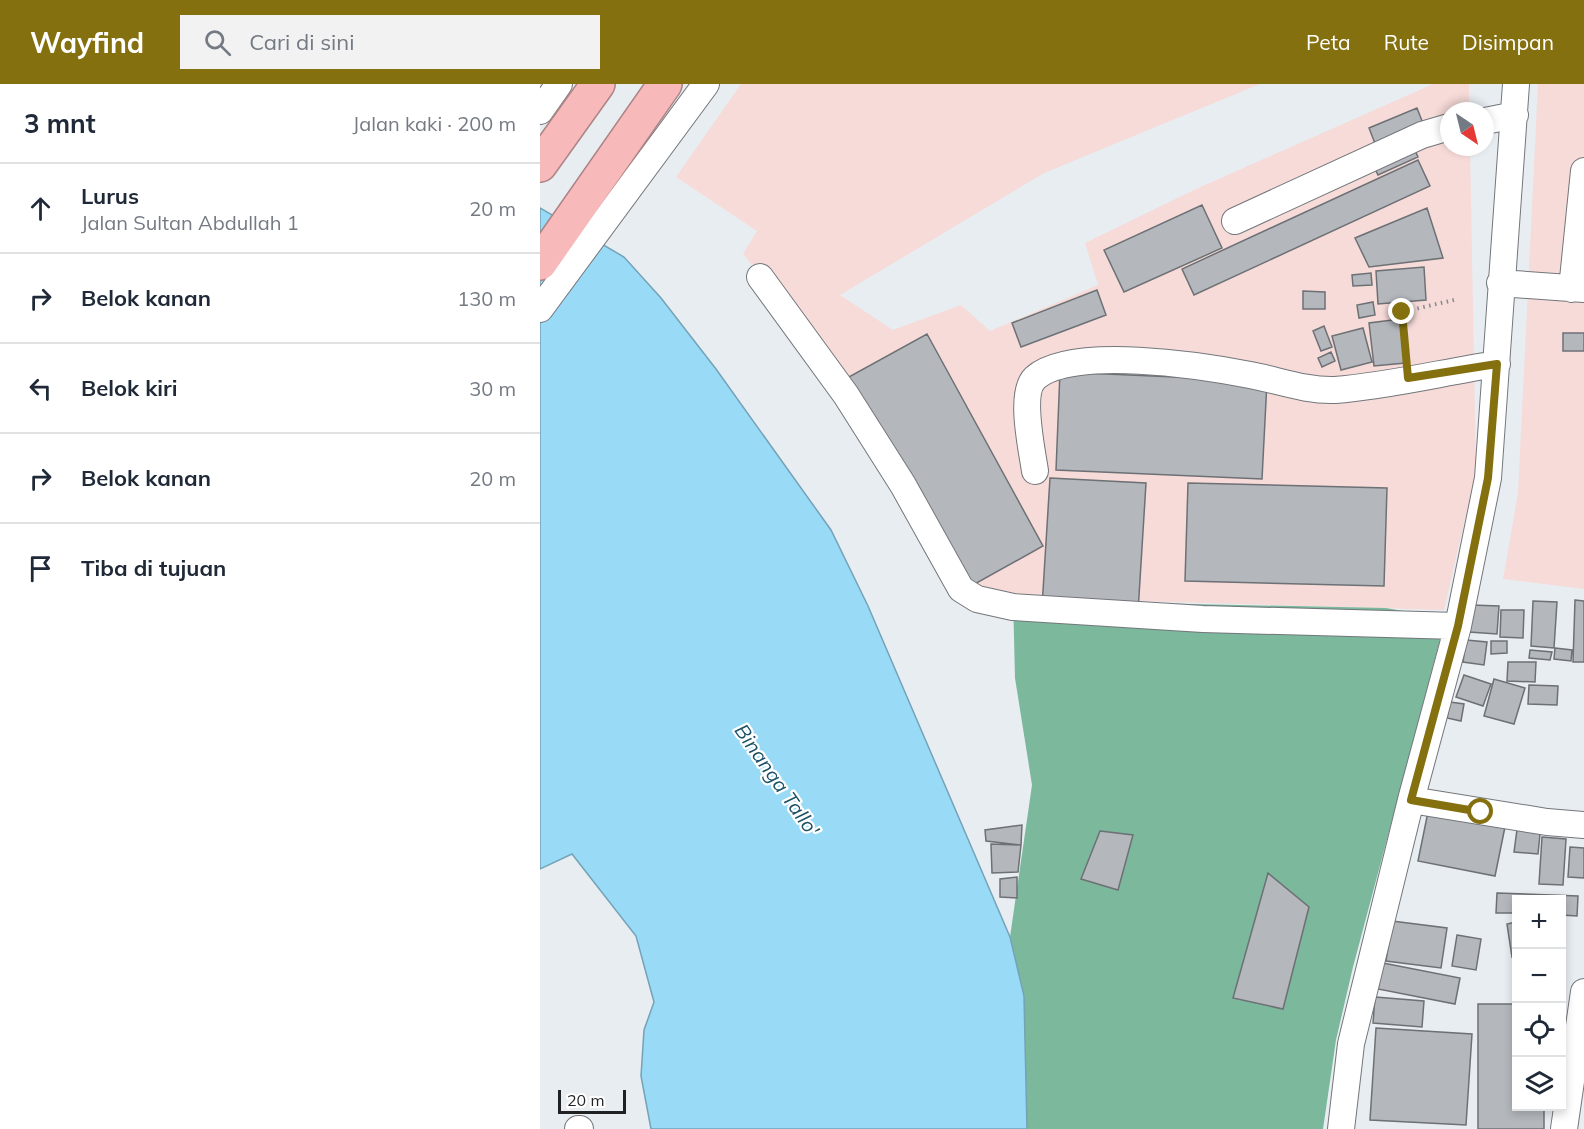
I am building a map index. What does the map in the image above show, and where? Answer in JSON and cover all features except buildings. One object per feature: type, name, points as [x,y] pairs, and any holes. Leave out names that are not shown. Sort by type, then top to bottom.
[{"type":"highway","points":[[540,165],[597,84]]},
{"type":"highway","points":[[540,263],[665,84]]},
{"type":"street","points":[[540,111],[559,84]]},
{"type":"street","points":[[540,309],[706,84]]},
{"type":"street","points":[[1341,1129],[1350,1044],[1411,800],[1458,626],[1488,478],[1497,364],[1500,284],[1515,115],[1515,84]]},
{"type":"street","points":[[1494,119],[1515,115]]},
{"type":"street","points":[[1235,221],[1412,139],[1440,130]]},
{"type":"street","points":[[1500,284],[1578,289],[1584,171]]},
{"type":"street","points":[[760,277],[846,394],[903,485],[961,589],[973,597],[1013,607],[1191,618],[1458,626]]},
{"type":"street","points":[[1035,471],[1027,404],[1030,384],[1040,374],[1058,367],[1131,360],[1251,375],[1318,390],[1335,390],[1497,364]]},
{"type":"street","points":[[1411,800],[1525,819],[1584,825]]},
{"type":"street","points":[[1564,1129],[1584,992]]},
{"type":"path","points":[[1408,378],[1402,312],[1454,300]]},
{"type":"shaded area","points":[[741,84],[1260,84],[1044,173],[840,295],[893,330],[961,305],[990,331],[1098,285],[1085,243],[1196,189],[1433,84],[1469,84],[1469,102],[1440,102],[1440,156],[1470,156],[1476,471],[1444,610],[996,597],[970,586],[833,363],[743,254],[757,231],[676,177]]},
{"type":"shaded area","points":[[1538,84],[1584,84],[1584,589],[1503,579],[1518,493]]},
{"type":"green space","points":[[1013,597],[1098,602],[1386,608],[1437,617],[1441,636],[1353,967],[1336,1040],[1323,1129],[1027,1129],[1024,996],[1010,937],[1032,785],[1015,678]]},
{"type":"water","name":"Binanga Tallo'","points":[[540,208],[624,257],[661,298],[716,369],[831,530],[868,606],[1010,937],[1024,996],[1027,1129],[651,1129],[641,1076],[644,1030],[654,1002],[636,936],[572,854],[540,869]]},
{"type":"route","points":[[1402,312],[1408,378],[1497,364],[1488,478],[1458,626],[1411,800],[1481,812]]}]
